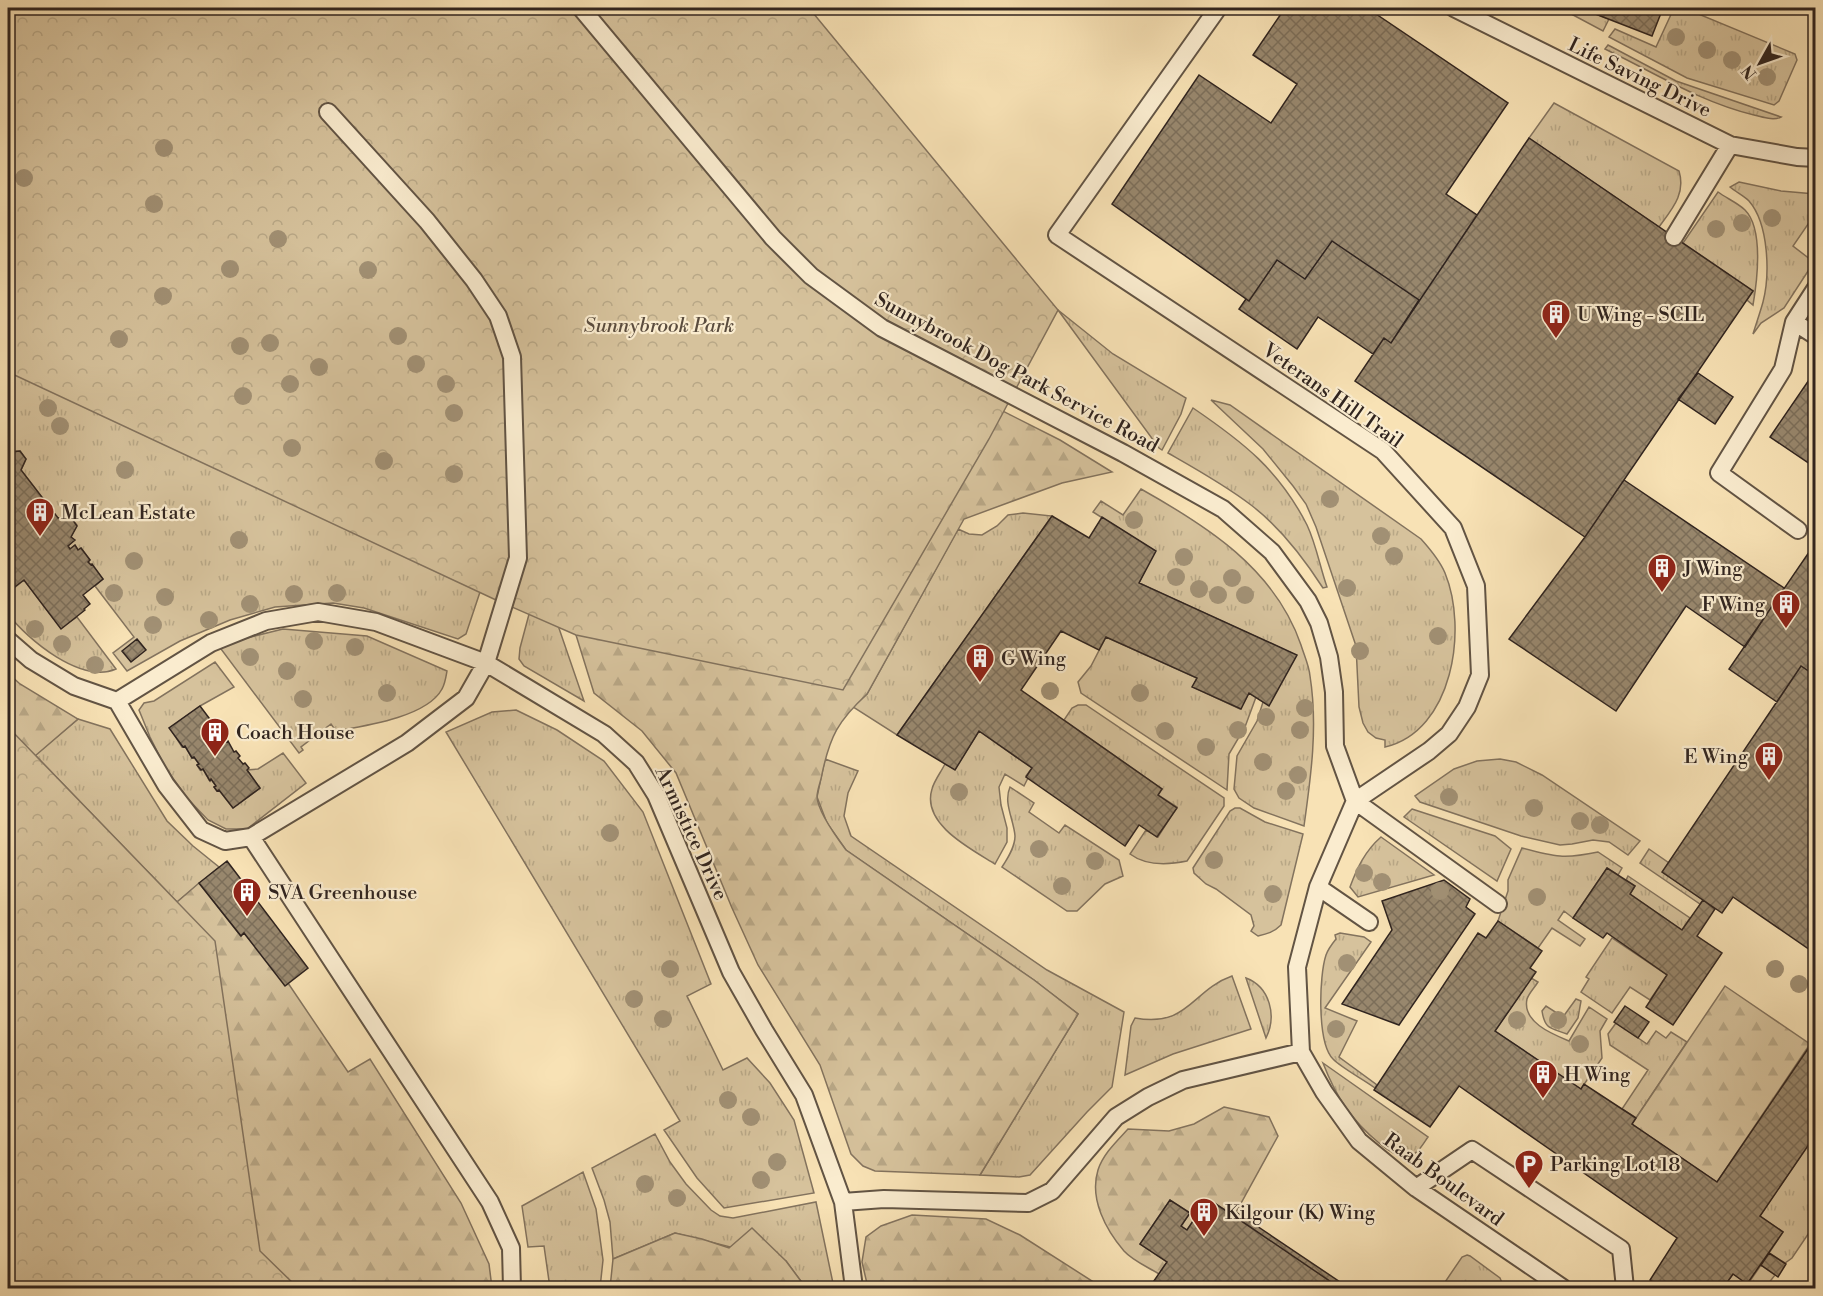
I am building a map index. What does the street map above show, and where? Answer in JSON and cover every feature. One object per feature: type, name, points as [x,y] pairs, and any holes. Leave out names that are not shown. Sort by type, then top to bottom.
[{"type":"lane","name":"Sunnybrook Dog Park Service Road","points":[[581,8],[773,238],[811,276],[882,328],[1133,458],[1223,509],[1272,552],[1308,601],[1319,623],[1329,657],[1334,692],[1335,746],[1355,801]]},
{"type":"lane","name":"Veterans Hill Trail","points":[[1218,8],[1057,235],[1383,451],[1453,528],[1476,586],[1480,675],[1467,707],[1449,734],[1429,751],[1355,801]]},
{"type":"lane","name":"Life Saving Drive","points":[[1454,8],[1730,145],[1815,158]]},
{"type":"lane","points":[[8,640],[31,660],[74,686],[117,700],[166,785],[201,830],[225,841],[250,837],[407,743],[466,698],[486,663],[519,558],[512,357],[498,316],[474,280],[426,221],[328,112]]},
{"type":"lane","points":[[1674,237],[1730,145]]},
{"type":"lane","points":[[1798,530],[1719,473],[1783,369],[1794,322],[1815,288]]},
{"type":"lane","points":[[1794,322],[1815,336]]},
{"type":"lane","name":"Armistice Drive","points":[[117,700],[211,643],[266,621],[318,612],[376,622],[486,663],[604,734],[636,763],[656,795],[731,972],[804,1095],[843,1202],[854,1288]]},
{"type":"lane","points":[[843,1202],[884,1199],[1028,1203],[1052,1191],[1116,1117],[1148,1097],[1183,1080],[1301,1052],[1297,967],[1318,887],[1355,801],[1498,904]]},
{"type":"lane","points":[[250,837],[490,1203],[511,1248],[512,1288]]},
{"type":"lane","points":[[1318,887],[1369,922]]},
{"type":"lane","name":"Raab Boulevard","points":[[1301,1052],[1324,1092],[1359,1141],[1416,1188],[1563,1288]]},
{"type":"lane","points":[[1416,1188],[1472,1150],[1621,1249],[1625,1288]]},
{"type":"green space","points":[[8,8],[494,514],[480,592],[466,634],[458,639],[364,608],[333,603],[275,607],[230,620],[180,641],[127,671],[113,653],[134,637],[95,586],[103,579],[88,562],[90,560],[81,548],[78,550],[75,545],[70,549],[68,546],[74,540],[71,537],[77,525],[70,517],[58,518],[21,470],[26,459],[20,451],[8,452]]},
{"type":"green space","name":"Sunnybrook Park","points":[[8,8],[809,8],[1058,310],[989,439],[843,690],[576,635],[496,600],[8,372]]},
{"type":"green space","points":[[1560,8],[1580,8],[1609,19],[1603,31]]},
{"type":"green space","points":[[1674,8],[1684,8],[1795,54],[1797,60],[1779,101],[1774,105],[1687,78],[1609,37],[1615,29],[1656,47]]},
{"type":"green space","points":[[1608,45],[1676,81],[1781,117],[1764,118],[1715,103],[1605,49]]},
{"type":"green space","points":[[1554,103],[1679,171],[1681,187],[1679,194],[1659,227],[1529,138]]},
{"type":"green space","points":[[1739,182],[1781,191],[1815,194],[1815,214],[1793,246],[1811,260],[1812,265],[1784,308],[1761,323],[1753,334],[1765,291],[1766,250],[1761,223],[1756,211],[1749,201],[1730,187]]},
{"type":"green space","points":[[1718,192],[1745,210],[1755,230],[1758,256],[1753,305],[1747,300],[1753,291],[1683,243]]},
{"type":"green space","points":[[1058,310],[1113,354],[1186,398],[1181,414],[1162,450],[1159,448]]},
{"type":"green space","points":[[896,357],[1060,440],[1112,472],[1062,483],[964,519],[867,694],[842,721],[832,739],[818,791],[818,803],[828,825],[846,850],[1034,980],[1078,1014],[980,1175],[875,1171],[863,1166],[851,1154],[820,1065],[758,965],[676,773],[642,731],[594,693],[576,635]]},
{"type":"green space","points":[[1211,400],[1230,405],[1421,539],[1440,564],[1452,596],[1455,622],[1454,648],[1449,675],[1440,700],[1426,721],[1408,737],[1385,747],[1385,740],[1376,738],[1368,732],[1359,707],[1356,646],[1306,504],[1263,449]]},
{"type":"green space","points":[[1193,408],[1244,445],[1284,488],[1307,525],[1327,587],[1323,588],[1290,543],[1262,514],[1221,484],[1168,453]]},
{"type":"green space","points":[[1141,489],[1190,518],[1236,552],[1274,594],[1289,618],[1308,664],[1312,695],[1313,751],[1304,826],[1254,808],[1239,798],[1234,789],[1237,756],[1257,721],[1263,702],[1296,655],[1139,583],[1155,551],[1093,512],[1101,501],[1123,515]]},
{"type":"green space","points":[[1023,513],[1052,516],[897,735],[853,707],[867,694],[958,529],[969,534],[982,535],[997,526],[1008,515]]},
{"type":"green space","points":[[540,573],[584,701],[524,666],[519,659]]},
{"type":"green space","points":[[24,580],[61,628],[77,617],[116,669],[102,672],[72,665],[56,657],[28,636],[8,614],[8,582],[13,589]]},
{"type":"green space","points":[[283,629],[367,636],[447,671],[444,685],[434,699],[423,707],[394,719],[336,731],[331,724],[301,747],[303,750],[299,753],[218,645]]},
{"type":"green space","points":[[1106,637],[1197,678],[1193,687],[1240,709],[1249,693],[1256,697],[1245,727],[1229,754],[1227,790],[1081,693],[1078,682],[1091,666]]},
{"type":"green space","points":[[215,662],[234,687],[200,706],[170,728],[182,747],[185,746],[192,758],[194,757],[199,764],[197,765],[200,770],[203,769],[209,780],[211,779],[216,786],[214,787],[217,791],[219,790],[233,808],[260,788],[247,770],[258,769],[283,753],[306,783],[247,829],[226,829],[208,820],[187,798],[165,767],[139,710],[144,703],[154,701]]},
{"type":"green space","points":[[8,673],[20,684],[78,719],[35,756],[177,902],[199,883],[240,935],[244,933],[288,983],[348,1072],[370,1059],[461,1203],[489,1264],[492,1288],[8,1288]]},
{"type":"green space","points":[[1086,705],[1224,798],[1224,806],[1187,861],[1157,864],[1143,861],[1130,854],[1146,830],[1158,837],[1177,807],[1158,795],[1162,789],[1064,720],[1072,708]]},
{"type":"green space","points":[[516,710],[557,730],[604,761],[643,812],[711,984],[687,996],[723,1070],[747,1058],[770,1083],[794,1120],[814,1193],[724,1208],[697,1178],[664,1130],[680,1121],[446,732],[492,712]]},
{"type":"green space","points":[[78,719],[110,729],[167,821],[219,867],[177,902],[35,755]]},
{"type":"green space","points":[[8,727],[215,941],[260,1251],[298,1288],[8,1288]]},
{"type":"green space","points":[[979,731],[1032,768],[1026,776],[1028,778],[1024,786],[1005,774],[999,787],[1007,828],[1007,842],[995,864],[950,834],[934,813],[931,802],[933,786],[945,764],[955,769]]},
{"type":"green space","points":[[825,759],[858,771],[848,793],[844,816],[851,836],[1047,970],[1124,1012],[1112,1087],[1030,1175],[1019,1177],[980,1175],[1078,1014],[1034,980],[846,850],[827,823],[817,797]]},
{"type":"green space","points":[[1500,759],[1516,762],[1542,775],[1640,841],[1628,855],[1609,842],[1593,840],[1560,845],[1521,836],[1420,802],[1415,796],[1454,769],[1477,761]]},
{"type":"green space","points":[[1010,787],[1034,803],[1029,812],[1059,833],[1065,825],[1119,860],[1123,876],[1105,884],[1077,911],[1067,911],[1002,867],[1015,840],[1009,812]]},
{"type":"green space","points":[[1240,808],[1265,822],[1303,834],[1281,925],[1258,936],[1251,931],[1254,926],[1251,915],[1206,884],[1194,873],[1193,868],[1230,811]]},
{"type":"green space","points":[[1412,809],[1495,836],[1511,849],[1497,881],[1404,817]]},
{"type":"green space","points":[[1381,837],[1434,875],[1358,897],[1350,887],[1366,854]]},
{"type":"green space","points":[[1522,848],[1560,856],[1598,852],[1622,868],[1618,875],[1607,868],[1573,918],[1564,911],[1558,920],[1585,939],[1580,946],[1552,928],[1538,948],[1498,921],[1508,891],[1508,880]]},
{"type":"green space","points":[[1649,849],[1669,863],[1663,872],[1703,900],[1700,904],[1640,863]]},
{"type":"green space","points":[[1628,876],[1690,918],[1682,930],[1630,894],[1635,886],[1626,880]]},
{"type":"green space","points":[[1340,933],[1364,937],[1371,942],[1325,1008],[1357,1021],[1339,1057],[1377,1085],[1375,1088],[1333,1059],[1324,1039],[1321,1009],[1322,978],[1326,955],[1336,939],[1335,935]]},
{"type":"green space","points":[[1612,938],[1667,975],[1650,1000],[1630,987],[1612,1013],[1581,992],[1589,979],[1586,977]]},
{"type":"green space","points":[[1232,976],[1251,1029],[1173,1054],[1125,1075],[1131,1026],[1135,1018],[1153,1020],[1167,1018],[1178,1013],[1219,982]]},
{"type":"green space","points":[[1246,978],[1261,988],[1269,1003],[1271,1021],[1266,1038]]},
{"type":"green space","points":[[1531,978],[1538,982],[1527,999],[1529,1014],[1547,1031],[1569,1041],[1589,1007],[1607,1019],[1600,1031],[1602,1058],[1581,1089],[1495,1031]]},
{"type":"green space","points":[[1725,986],[1810,1044],[1717,1182],[1632,1124]]},
{"type":"green space","points":[[1576,999],[1581,1001],[1578,1018],[1567,1034],[1547,1025],[1542,1011],[1546,1006],[1563,1017]]},
{"type":"green space","points":[[1616,1023],[1647,1044],[1656,1031],[1666,1038],[1671,1032],[1687,1042],[1636,1118],[1622,1109],[1648,1070],[1610,1045],[1608,1034]]},
{"type":"green space","points":[[1323,1063],[1428,1137],[1420,1148],[1409,1156],[1397,1155],[1369,1135],[1346,1108],[1333,1087]]},
{"type":"green space","points":[[1224,1107],[1269,1117],[1278,1136],[1234,1216],[1208,1199],[1187,1230],[1181,1226],[1190,1213],[1170,1200],[1140,1244],[1167,1262],[1159,1274],[1128,1255],[1105,1224],[1096,1192],[1100,1164],[1128,1129],[1169,1131],[1194,1124]]},
{"type":"green space","points":[[655,1134],[670,1162],[686,1184],[720,1216],[733,1218],[816,1202],[834,1288],[806,1288],[786,1261],[675,1233],[613,1259],[610,1222],[592,1168]]},
{"type":"green space","points":[[1815,1134],[1815,1224],[1792,1258],[1785,1263],[1769,1253],[1783,1232],[1760,1216]]},
{"type":"green space","points":[[583,1172],[596,1209],[603,1260],[600,1288],[550,1288],[544,1246],[528,1247],[522,1206]]},
{"type":"green space","points":[[912,1215],[986,1219],[1020,1235],[1103,1288],[868,1288],[862,1262],[866,1237],[881,1226]]},
{"type":"green space","points":[[752,1228],[786,1261],[806,1288],[610,1288],[613,1259],[675,1233],[729,1248]]},
{"type":"green space","points":[[1467,1255],[1500,1278],[1504,1288],[1441,1288],[1462,1257]]},
{"type":"green space","points":[[1761,1265],[1775,1275],[1765,1288],[1723,1288],[1733,1274],[1748,1284]]},
{"type":"building","points":[[1285,8],[1367,8],[1508,103],[1446,194],[1477,215],[1391,343],[1384,338],[1373,354],[1318,317],[1297,349],[1239,309],[1246,299],[1112,204],[1199,75],[1271,123],[1297,84],[1253,55]]},
{"type":"building","points":[[1580,8],[1663,8],[1652,36]]},
{"type":"building","name":"U Wing - SCIL","points":[[1529,138],[1753,291],[1585,537],[1355,381],[1384,338],[1391,343]]},
{"type":"building","points":[[1332,241],[1419,300],[1391,343],[1384,338],[1373,354],[1318,317],[1297,349],[1239,309],[1246,299],[1249,301],[1277,260],[1305,279]]},
{"type":"building","points":[[1698,373],[1733,397],[1715,424],[1678,399]]},
{"type":"building","points":[[1811,377],[1816,380],[1816,468],[1770,437]]},
{"type":"building","name":"McLean Estate","points":[[20,451],[26,459],[21,470],[58,518],[70,516],[77,526],[71,537],[75,540],[68,546],[70,549],[75,545],[78,550],[81,548],[90,560],[88,562],[103,579],[83,595],[90,604],[85,610],[61,629],[24,580],[12,589],[8,582],[8,452]]},
{"type":"building","name":"J Wing","points":[[1624,480],[1784,588],[1745,647],[1686,606],[1616,711],[1509,639],[1585,537]]},
{"type":"building","name":"G Wing","points":[[1052,516],[1089,538],[1102,517],[1156,551],[1139,583],[1297,655],[1269,706],[1249,693],[1241,709],[1192,687],[1197,678],[1106,637],[1099,650],[1061,631],[1021,690],[1162,789],[1158,795],[1177,808],[1157,837],[1139,825],[1125,846],[1026,777],[1032,768],[979,731],[955,770],[897,735]]},
{"type":"building","name":"F Wing","points":[[1816,542],[1816,676],[1801,666],[1777,702],[1729,669]]},
{"type":"building","points":[[137,639],[146,650],[131,662],[122,651]]},
{"type":"building","name":"E Wing","points":[[1801,666],[1816,676],[1816,954],[1733,897],[1722,913],[1662,872]]},
{"type":"building","name":"Coach House","points":[[200,706],[218,730],[220,729],[224,735],[222,736],[234,752],[236,751],[240,756],[238,758],[249,768],[247,770],[260,788],[233,808],[219,790],[217,791],[211,779],[210,781],[203,769],[201,770],[197,765],[199,764],[194,757],[192,758],[169,728]]},
{"type":"building","name":"SVA Greenhouse","points":[[227,861],[308,968],[285,986],[244,933],[241,936],[199,883]]},
{"type":"building","points":[[1607,868],[1635,886],[1630,894],[1682,930],[1703,900],[1715,909],[1697,936],[1722,953],[1673,1025],[1646,1007],[1667,975],[1607,933],[1603,938],[1573,918]]},
{"type":"building","points":[[1444,880],[1470,899],[1466,907],[1475,914],[1399,1025],[1342,1004],[1392,930],[1382,901]]},
{"type":"building","name":"H Wing","points":[[1498,921],[1542,951],[1530,968],[1536,972],[1495,1031],[1581,1089],[1584,1084],[1636,1118],[1632,1124],[1717,1182],[1816,1037],[1816,1134],[1760,1216],[1783,1232],[1747,1284],[1733,1274],[1723,1288],[1662,1288],[1650,1280],[1677,1238],[1459,1086],[1430,1127],[1374,1090],[1478,933],[1486,938]]},
{"type":"building","points":[[1625,1006],[1649,1022],[1638,1038],[1614,1022]]},
{"type":"building","name":"Kilgour (K) Wing","points":[[1208,1199],[1340,1288],[1149,1288],[1167,1262],[1140,1244],[1170,1200],[1190,1213],[1181,1226],[1187,1230]]},
{"type":"building","points":[[1236,1212],[1349,1288],[1340,1288],[1234,1216]]},
{"type":"building","points":[[1769,1253],[1786,1264],[1778,1277],[1761,1265]]},
{"type":"place","name":"U Wing - SCIL","points":[[1556,340]]},
{"type":"place","name":"McLean Estate","points":[[40,538]]},
{"type":"place","name":"J Wing","points":[[1662,594]]},
{"type":"place","name":"F Wing","points":[[1786,630]]},
{"type":"place","name":"G Wing","points":[[980,684]]},
{"type":"place","name":"Coach House","points":[[215,758]]},
{"type":"place","name":"E Wing","points":[[1769,782]]},
{"type":"place","name":"SVA Greenhouse","points":[[247,918]]},
{"type":"place","name":"H Wing","points":[[1543,1100]]},
{"type":"place","name":"Parking Lot 18","points":[[1529,1190]]},
{"type":"place","name":"Kilgour (K) Wing","points":[[1204,1238]]}]
